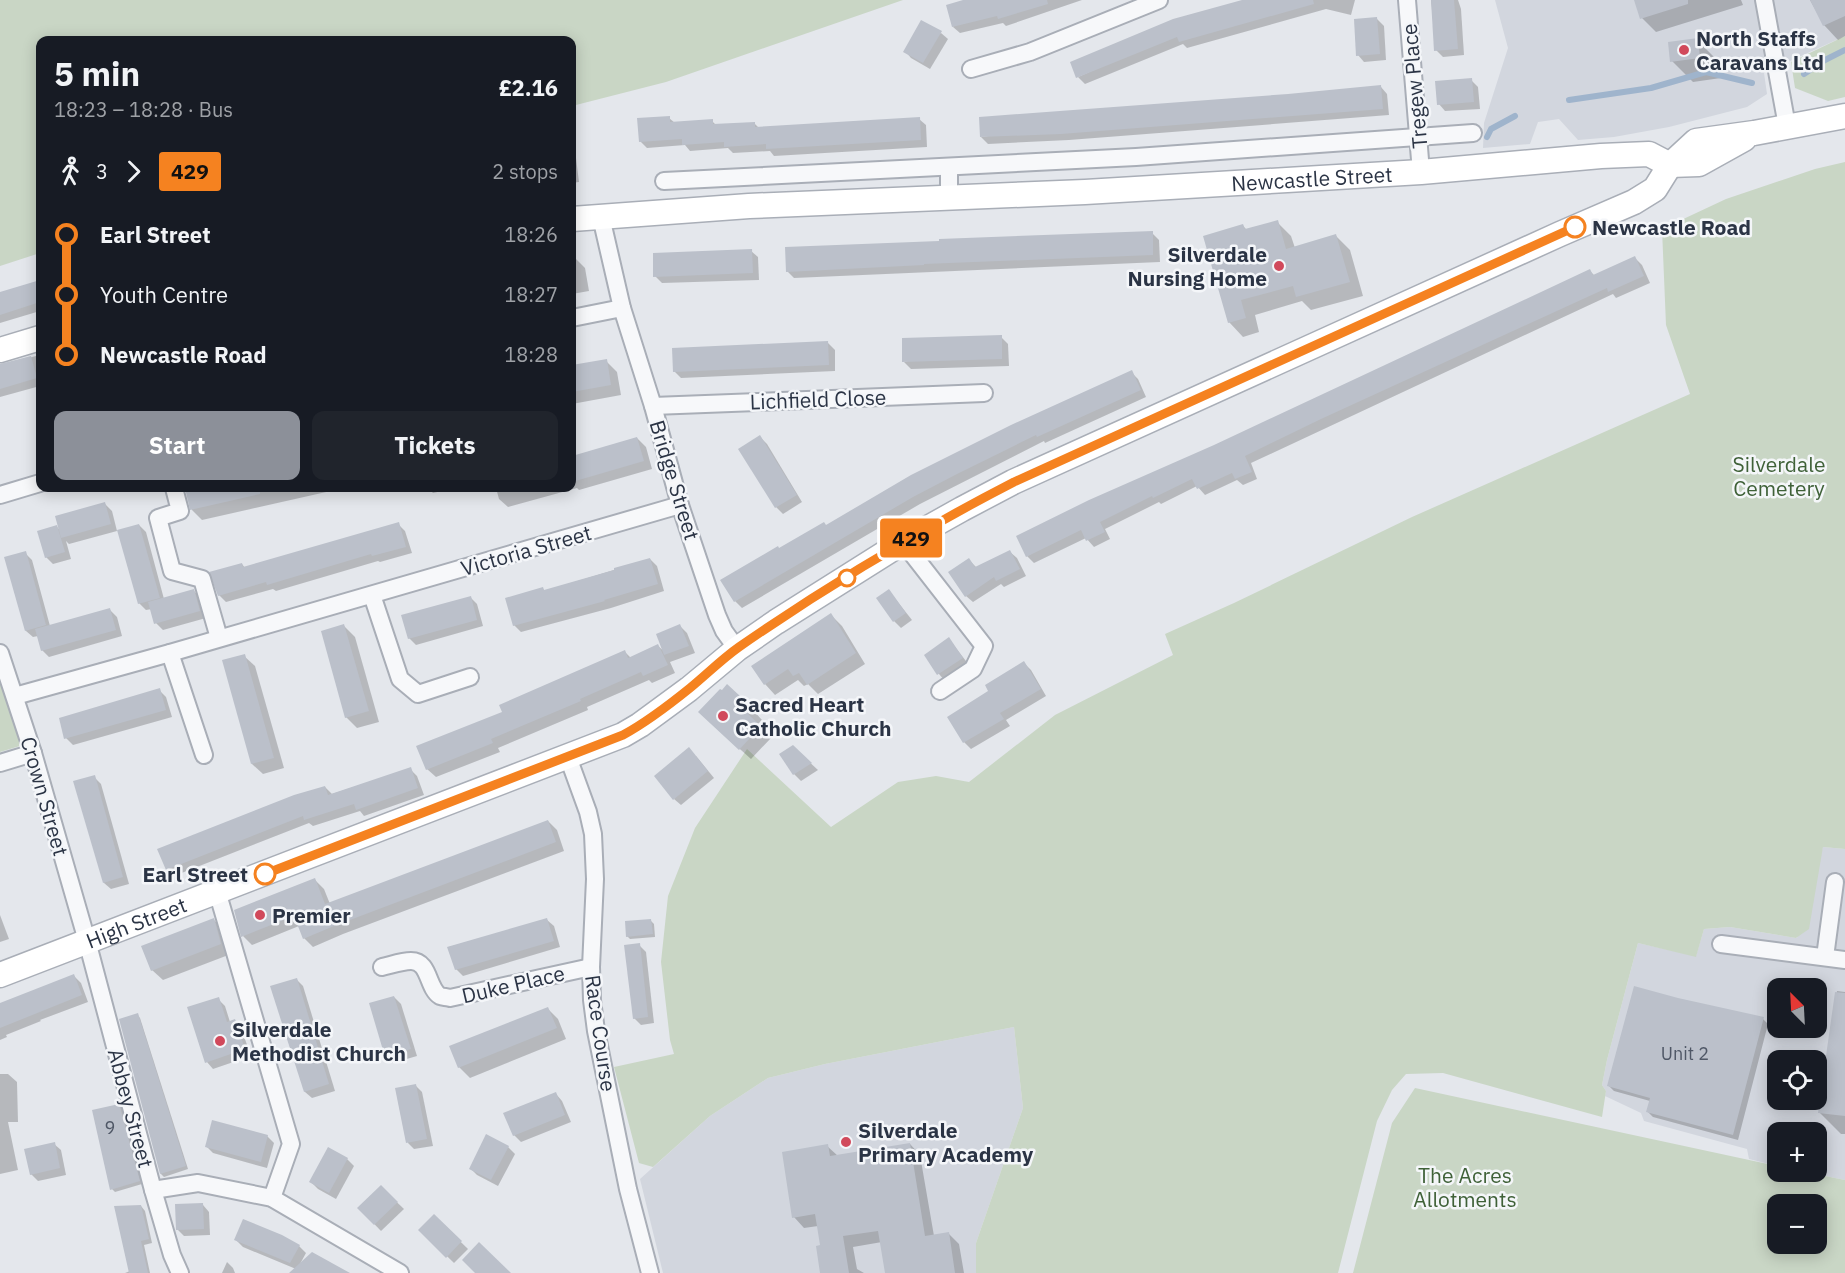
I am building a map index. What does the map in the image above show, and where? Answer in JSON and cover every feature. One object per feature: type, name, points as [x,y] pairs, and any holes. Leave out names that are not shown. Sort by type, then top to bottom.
[{"type":"street","points":[[971,69],[1030,52],[1159,0]]},
{"type":"street","name":"Tregew Place","points":[[1407,0],[1421,172]]},
{"type":"street","points":[[1764,0],[1787,126]]},
{"type":"street","points":[[1670,165],[1699,164],[1754,133],[1845,116]]},
{"type":"street","name":"Newcastle Street","points":[[664,181],[1136,157],[1473,133]]},
{"type":"street","name":"Newcastle Street","points":[[576,219],[749,206],[1097,192],[1421,172],[1601,156],[1649,154],[1670,165]]},
{"type":"street","name":"High Street","points":[[0,975],[623,735],[689,689],[736,649],[903,542],[1014,482],[1634,202],[1655,189],[1670,165]]},
{"type":"street","points":[[949,167],[949,198]]},
{"type":"street","points":[[749,206],[752,177]]},
{"type":"street","name":"Bridge Street","points":[[601,216],[622,308],[681,505],[717,615],[736,649]]},
{"type":"street","points":[[576,317],[622,308]]},
{"type":"street","points":[[0,350],[36,339]]},
{"type":"street","name":"Lichfield Close","points":[[653,406],[984,393]]},
{"type":"street","points":[[0,495],[36,484]]},
{"type":"street","points":[[175,492],[180,511],[158,518],[172,571],[202,579],[219,638]]},
{"type":"street","name":"Victoria Street","points":[[15,696],[681,505]]},
{"type":"street","points":[[903,542],[984,646],[973,669],[940,691]]},
{"type":"street","points":[[372,595],[400,679],[418,694],[470,677]]},
{"type":"street","name":"Crown Street","points":[[0,652],[33,753],[87,941]]},
{"type":"street","points":[[170,653],[204,755]]},
{"type":"street","points":[[0,763],[33,753]]},
{"type":"street","name":"Race Course","points":[[568,757],[588,812],[593,834],[595,879],[591,967],[596,1031],[628,1189],[650,1273]]},
{"type":"street","points":[[1825,957],[1835,882]]},
{"type":"street","points":[[216,891],[291,1144],[273,1198]]},
{"type":"street","name":"Abbey Street","points":[[87,941],[153,1190],[172,1255],[180,1273]]},
{"type":"street","points":[[1721,944],[1845,960]]},
{"type":"street","name":"Duke Place","points":[[382,967],[412,961],[420,964],[440,996],[450,998],[591,967]]},
{"type":"street","points":[[153,1190],[198,1183],[273,1198],[400,1273]]},
{"type":"shaded area","points":[[1495,0],[1845,0],[1845,36],[1764,73],[1767,94],[1747,107],[1669,127],[1614,137],[1578,140],[1559,119],[1538,122],[1530,144],[1483,148],[1484,123],[1508,48]]},
{"type":"shaded area","points":[[1823,847],[1845,849],[1845,1180],[1827,1176],[1827,1122],[1767,1122],[1767,1164],[1749,1159],[1747,1149],[1644,1121],[1641,1113],[1605,1096],[1606,1091],[1602,1085],[1607,1060],[1638,943],[1696,956],[1704,929],[1730,927],[1797,938]]},
{"type":"shaded area","name":"Silverdale Primary Academy","points":[[1014,1027],[1023,1108],[976,1243],[976,1273],[663,1273],[640,1179],[710,1116],[768,1078],[825,1064]]},
{"type":"green space","points":[[0,0],[903,0],[666,82],[576,105],[576,36],[36,36],[36,254],[0,266]]},
{"type":"green space","points":[[1845,36],[1845,97],[1828,101],[1795,88],[1791,62]]},
{"type":"green space","name":"Silverdale Cemetery","points":[[1845,162],[1845,849],[1823,847],[1809,929],[1796,938],[1730,927],[1704,929],[1696,957],[1638,943],[1607,1060],[1602,1085],[1606,1091],[1602,1117],[1443,1073],[1406,1074],[1392,1090],[1377,1121],[1338,1273],[976,1273],[976,1243],[1023,1108],[1014,1027],[825,1064],[768,1078],[710,1116],[653,1167],[639,1163],[614,1067],[674,1054],[670,1040],[661,962],[668,896],[695,828],[747,749],[831,827],[898,782],[936,776],[969,782],[1055,715],[1173,655],[1165,634],[1412,517],[1690,394],[1666,325],[1662,229],[1726,199],[1815,169]]},
{"type":"green space","points":[[0,674],[23,745],[0,752]]},
{"type":"green space","name":"The Acres Allotments","points":[[1415,1088],[1767,1164],[1767,1182],[1827,1182],[1827,1176],[1845,1180],[1845,1273],[1353,1273],[1392,1123]]},
{"type":"building","points":[[963,0],[1047,0],[1048,4],[998,19],[997,16],[952,27],[946,5]]},
{"type":"building","points":[[1242,0],[1313,0],[1314,4],[1179,42],[1177,37],[1076,78],[1070,62],[1173,19]]},
{"type":"building","points":[[1431,0],[1454,0],[1458,49],[1434,51]]},
{"type":"building","points":[[1634,0],[1688,0],[1688,4],[1640,19]]},
{"type":"building","points":[[1810,0],[1845,0],[1845,16],[1823,26]]},
{"type":"building","points":[[1377,17],[1380,54],[1356,56],[1354,19]]},
{"type":"building","points":[[921,20],[942,31],[923,63],[903,52]]},
{"type":"building","name":"North Staffs Caravans Ltd","points":[[1698,38],[1700,58],[1670,62],[1668,42]]},
{"type":"building","points":[[1472,78],[1474,102],[1437,105],[1435,81]]},
{"type":"building","points":[[1381,85],[1383,109],[1061,134],[980,137],[979,117]]},
{"type":"building","points":[[670,116],[670,122],[713,119],[713,124],[755,122],[755,127],[920,117],[921,140],[766,149],[766,144],[724,147],[724,142],[682,145],[682,139],[639,142],[637,118]]},
{"type":"building","name":"Silverdale Nursing Home","points":[[1278,220],[1286,249],[1336,234],[1350,282],[1296,297],[1293,286],[1241,300],[1246,318],[1228,323],[1203,236],[1243,224],[1245,229]]},
{"type":"building","points":[[1153,231],[1153,255],[786,272],[785,247]]},
{"type":"building","points":[[752,249],[753,273],[653,277],[653,253]]},
{"type":"building","points":[[1635,256],[1644,276],[1608,292],[1607,288],[1245,456],[1252,472],[1235,479],[1232,473],[1197,489],[1192,479],[1100,522],[1105,532],[1086,541],[1081,530],[1026,557],[1016,536],[1089,500],[1214,445],[1590,269],[1593,275]]},
{"type":"building","points":[[36,281],[36,303],[0,315],[0,292]]},
{"type":"building","points":[[1002,335],[1002,359],[902,362],[902,338]]},
{"type":"building","points":[[828,341],[829,365],[673,372],[672,348]]},
{"type":"building","points":[[31,356],[36,378],[0,389],[0,364]]},
{"type":"building","points":[[607,359],[611,385],[576,391],[576,364]]},
{"type":"building","points":[[1132,370],[1141,390],[1037,437],[1036,435],[957,474],[913,497],[734,602],[720,580],[824,522],[826,525],[911,475],[1011,425]]},
{"type":"building","points":[[760,435],[797,495],[775,508],[738,449]]},
{"type":"building","points":[[637,437],[644,461],[576,481],[576,455]]},
{"type":"building","points":[[186,492],[260,492],[260,494],[190,510]]},
{"type":"building","points":[[105,502],[111,524],[61,538],[55,516]]},
{"type":"building","points":[[399,522],[406,547],[372,556],[371,554],[267,585],[266,582],[218,596],[209,572],[242,563],[243,567]]},
{"type":"building","points":[[139,524],[160,598],[138,604],[117,530]]},
{"type":"building","points":[[57,525],[65,552],[45,558],[37,531]]},
{"type":"building","points":[[1010,550],[1020,569],[996,581],[994,577],[965,597],[948,572],[969,558],[975,567]]},
{"type":"building","points":[[26,551],[46,625],[25,631],[4,557]]},
{"type":"building","points":[[650,558],[658,584],[513,626],[505,598],[543,587],[544,590]]},
{"type":"building","points":[[194,589],[200,611],[154,624],[148,602]]},
{"type":"building","points":[[889,589],[906,613],[893,622],[876,598]]},
{"type":"building","points":[[471,596],[477,620],[408,639],[401,615]]},
{"type":"building","points":[[110,608],[116,630],[41,651],[35,629]]},
{"type":"building","points":[[831,613],[856,653],[807,685],[799,673],[793,676],[788,669],[764,685],[751,666]]},
{"type":"building","points":[[344,624],[369,711],[345,718],[321,631]]},
{"type":"building","points":[[680,624],[689,646],[664,655],[656,634]]},
{"type":"building","points":[[949,637],[963,658],[937,675],[924,655]]},
{"type":"building","points":[[658,644],[668,665],[643,676],[641,672],[580,699],[581,701],[491,739],[493,743],[426,770],[416,746],[502,712],[499,705],[625,650],[628,658]]},
{"type":"building","points":[[245,654],[274,758],[251,764],[222,660]]},
{"type":"building","points":[[1024,661],[1041,689],[1000,713],[1004,719],[963,743],[947,717],[988,691],[985,685]]},
{"type":"building","name":"Sacred Heart Catholic Church","points":[[727,684],[753,708],[748,714],[761,726],[739,750],[698,712]]},
{"type":"building","points":[[160,688],[166,710],[64,739],[59,718]]},
{"type":"building","points":[[793,745],[812,763],[793,775],[779,754]]},
{"type":"building","points":[[689,747],[708,771],[673,800],[654,776]]},
{"type":"building","points":[[411,767],[418,788],[356,810],[354,804],[304,820],[303,816],[166,870],[157,849],[294,795],[325,786],[328,795]]},
{"type":"building","points":[[95,775],[123,877],[103,883],[73,781]]},
{"type":"building","points":[[548,820],[556,842],[303,939],[294,916],[241,937],[234,910],[315,878],[325,904]]},
{"type":"building","points":[[214,918],[221,944],[151,971],[141,946]]},
{"type":"building","points":[[547,918],[554,941],[455,970],[447,947]]},
{"type":"building","points":[[651,919],[653,934],[626,937],[625,921]]},
{"type":"building","points":[[640,943],[648,1017],[633,1019],[624,945]]},
{"type":"building","points":[[74,974],[82,995],[0,1028],[0,1003]]},
{"type":"building","points":[[297,978],[329,1084],[304,1092],[270,986]]},
{"type":"building","points":[[1634,986],[1764,1017],[1733,1135],[1646,1112],[1650,1098],[1607,1086]]},
{"type":"building","points":[[1835,992],[1845,993],[1845,1116],[1818,1113],[1818,1110],[1827,1110],[1827,1050]]},
{"type":"building","points":[[394,996],[411,1049],[385,1057],[369,1003]]},
{"type":"building","points":[[219,997],[227,1022],[235,1019],[245,1049],[205,1063],[187,1007]]},
{"type":"building","points":[[548,1007],[557,1028],[458,1068],[449,1046]]},
{"type":"building","points":[[138,1013],[186,1166],[160,1174],[119,1019]]},
{"type":"building","points":[[416,1084],[427,1139],[406,1143],[395,1088]]},
{"type":"building","points":[[556,1092],[565,1115],[513,1136],[503,1113]]},
{"type":"building","points":[[119,1104],[140,1181],[110,1190],[92,1110]]},
{"type":"building","points":[[212,1120],[268,1135],[261,1162],[205,1147]]},
{"type":"building","points":[[486,1134],[509,1146],[491,1180],[469,1169]]},
{"type":"building","points":[[55,1142],[60,1168],[30,1175],[24,1149]]},
{"type":"building","points":[[910,1143],[925,1236],[949,1232],[955,1273],[885,1273],[878,1231],[843,1236],[849,1273],[820,1273],[816,1246],[820,1245],[815,1214],[792,1218],[782,1152],[828,1144],[830,1156]]},
{"type":"building","points":[[328,1147],[348,1158],[329,1193],[309,1182]]},
{"type":"building","points":[[381,1185],[398,1202],[374,1225],[357,1208]]},
{"type":"building","points":[[203,1203],[204,1229],[176,1230],[175,1204]]},
{"type":"building","points":[[141,1205],[149,1239],[141,1241],[148,1273],[129,1273],[114,1206]]},
{"type":"building","points":[[434,1214],[462,1241],[446,1258],[418,1230]]},
{"type":"building","points":[[243,1219],[300,1245],[290,1263],[234,1240]]},
{"type":"building","points":[[479,1242],[511,1273],[475,1273],[462,1260]]},
{"type":"building","points":[[312,1252],[350,1273],[289,1273]]},
{"type":"waterway","points":[[1804,74],[1845,50]]},
{"type":"waterway","points":[[1569,100],[1651,88],[1706,72],[1752,83]]},
{"type":"waterway","points":[[1487,137],[1491,129],[1515,116]]},
{"type":"bus line","name":"429","points":[[265,874],[623,735],[689,689],[736,649],[776,622],[903,542],[962,509],[1014,482],[1575,227]]},
{"type":"place","name":"North Staffs Caravans Ltd","points":[[1684,50]]},
{"type":"place","name":"Newcastle Road","points":[[1575,227]]},
{"type":"place","name":"Silverdale Nursing Home","points":[[1279,266]]},
{"type":"place","name":"Sacred Heart Catholic Church","points":[[723,716]]},
{"type":"place","name":"Earl Street","points":[[265,874]]},
{"type":"place","name":"Premier","points":[[260,915]]},
{"type":"place","name":"Silverdale Methodist Church","points":[[220,1041]]},
{"type":"place","name":"Silverdale Primary Academy","points":[[846,1142]]}]
